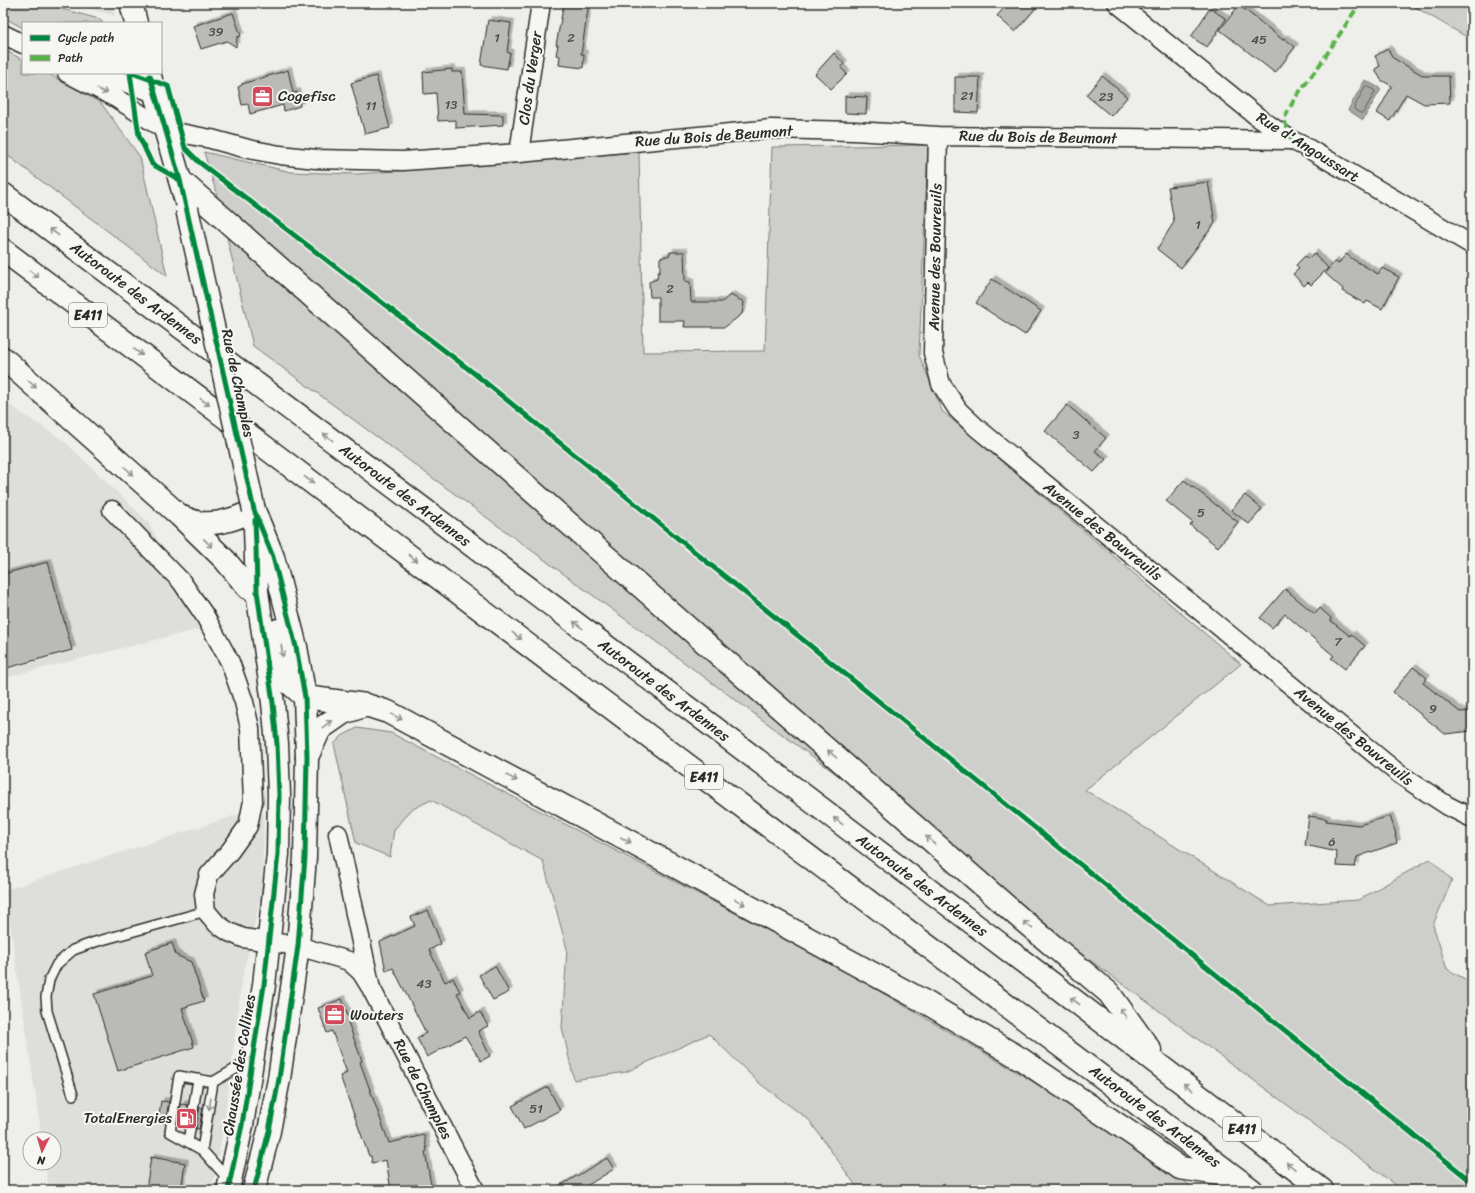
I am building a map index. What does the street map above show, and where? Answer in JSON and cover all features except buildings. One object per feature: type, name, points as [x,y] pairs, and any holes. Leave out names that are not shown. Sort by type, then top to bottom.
[{"type":"main road","name":"Rue de Champles","points":[[152,83],[180,180],[254,510],[265,551]]},
{"type":"main road","points":[[180,180],[597,549],[1008,908],[1109,993],[1162,1067]]},
{"type":"main road","name":"Autoroute des Ardennes","points":[[3,194],[479,550],[1162,1067],[1322,1190]]},
{"type":"main road","name":"Autoroute des Ardennes","points":[[3,250],[1252,1190]]},
{"type":"main road","points":[[3,358],[180,516],[225,560],[248,588],[257,592]]},
{"type":"main road","points":[[180,516],[202,523],[224,522],[236,519],[254,510]]},
{"type":"main road","points":[[265,551],[267,578],[279,634],[285,674],[288,682],[305,696],[366,705],[388,712],[926,1003],[1021,1059],[1180,1168],[1235,1176]]},
{"type":"main road","name":"Chaussée des Collines","points":[[229,1186],[242,1125],[252,1059],[269,942],[278,854],[279,788],[277,744],[273,703],[257,592],[265,551]]},
{"type":"main road","points":[[254,1190],[269,1131],[278,1087],[298,946],[305,857],[307,757],[305,696]]},
{"type":"main road","points":[[307,757],[320,729],[343,713],[366,705]]},
{"type":"street","name":"Clos du Verger","points":[[519,153],[541,3]]},
{"type":"street","name":"Rue d'Angoussart","points":[[1117,3],[1259,118],[1291,140],[1304,146],[1472,245]]},
{"type":"street","points":[[3,34],[22,44]]},
{"type":"street","points":[[69,74],[116,98],[165,130]]},
{"type":"street","points":[[103,74],[152,83]]},
{"type":"street","name":"Rue du Bois de Beumont","points":[[165,130],[280,155],[316,159],[403,161],[519,153],[770,129],[854,131],[938,136],[1291,140]]},
{"type":"street","name":"Avenue des Bouvreuils","points":[[938,136],[933,353],[941,384],[958,410],[983,433],[1399,774],[1448,806],[1472,818]]},
{"type":"street","points":[[112,510],[181,581],[205,616],[230,662],[244,702],[250,728],[253,801],[248,826],[230,851],[209,875],[204,894],[206,911],[218,924],[229,932],[243,938],[269,942]]},
{"type":"street","name":"Rue de Champles","points":[[338,834],[371,988]]},
{"type":"street","name":"Rue de Champles","points":[[269,942],[298,946],[348,961],[361,972],[371,988],[475,1190]]},
{"type":"lane","points":[[73,1095],[47,1010],[46,998],[49,980],[57,964],[72,950],[94,942],[206,911]]},
{"type":"lane","points":[[229,1186],[202,1150],[170,1132],[179,1076],[214,1082],[252,1059]]},
{"type":"lane","points":[[188,1142],[198,1079]]},
{"type":"lane","points":[[202,1150],[214,1082]]},
{"type":"shaded area","points":[[3,3],[50,3],[62,9],[99,19],[102,22],[22,22],[22,27],[3,17]]},
{"type":"shaded area","points":[[71,3],[112,3],[115,16]]},
{"type":"shaded area","points":[[1408,3],[1472,3],[1472,40]]},
{"type":"shaded area","points":[[3,49],[22,59],[22,74],[49,74],[101,103],[140,157],[167,276],[3,152]]},
{"type":"shaded area","points":[[928,145],[919,355],[942,411],[1241,664],[1085,790],[1270,906],[1358,900],[1430,859],[1452,880],[1433,925],[1447,969],[1472,983],[1472,1190],[1401,1190],[1376,1170],[253,346],[216,192],[204,152],[291,172],[357,174],[639,152],[643,352],[765,351],[772,147]]},
{"type":"shaded area","points":[[3,401],[63,440],[148,522],[203,628],[3,678]]},
{"type":"shaded area","points":[[357,728],[391,733],[842,969],[1122,1134],[1196,1190],[859,1190],[809,1120],[759,1083],[709,1034],[626,1072],[574,1080],[562,1027],[567,949],[543,861],[431,800],[409,811],[394,830],[390,857],[356,843],[334,744],[342,736]]},
{"type":"shaded area","points":[[264,814],[262,890],[242,980],[224,1125],[212,1190],[49,1190],[46,1171],[62,1171],[62,1131],[41,1131],[5,890],[236,815]]},
{"type":"water","points":[[1365,80],[1381,89],[1363,120],[1348,110]]},
{"type":"marked path","points":[[1291,140],[1284,119],[1295,98],[1321,63],[1360,3]]},
{"type":"cycle path","points":[[130,74],[139,136],[152,164],[180,180]]},
{"type":"cycle path","points":[[135,74],[168,86],[185,148],[199,162],[475,374],[1472,1182]]},
{"type":"cycle path","points":[[150,76],[180,180],[254,510],[273,557],[296,647],[305,697],[307,757],[305,857],[298,946],[279,1079],[269,1131],[254,1190]]},
{"type":"cycle path","points":[[228,1190],[242,1125],[264,985],[278,854],[279,795],[277,744],[273,703],[257,591],[255,520]]},
{"type":"place","name":"Cogefisc","points":[[262,96]]},
{"type":"place","name":"Wouters","points":[[334,1015]]},
{"type":"place","name":"TotalEnergies","points":[[187,1118]]}]
